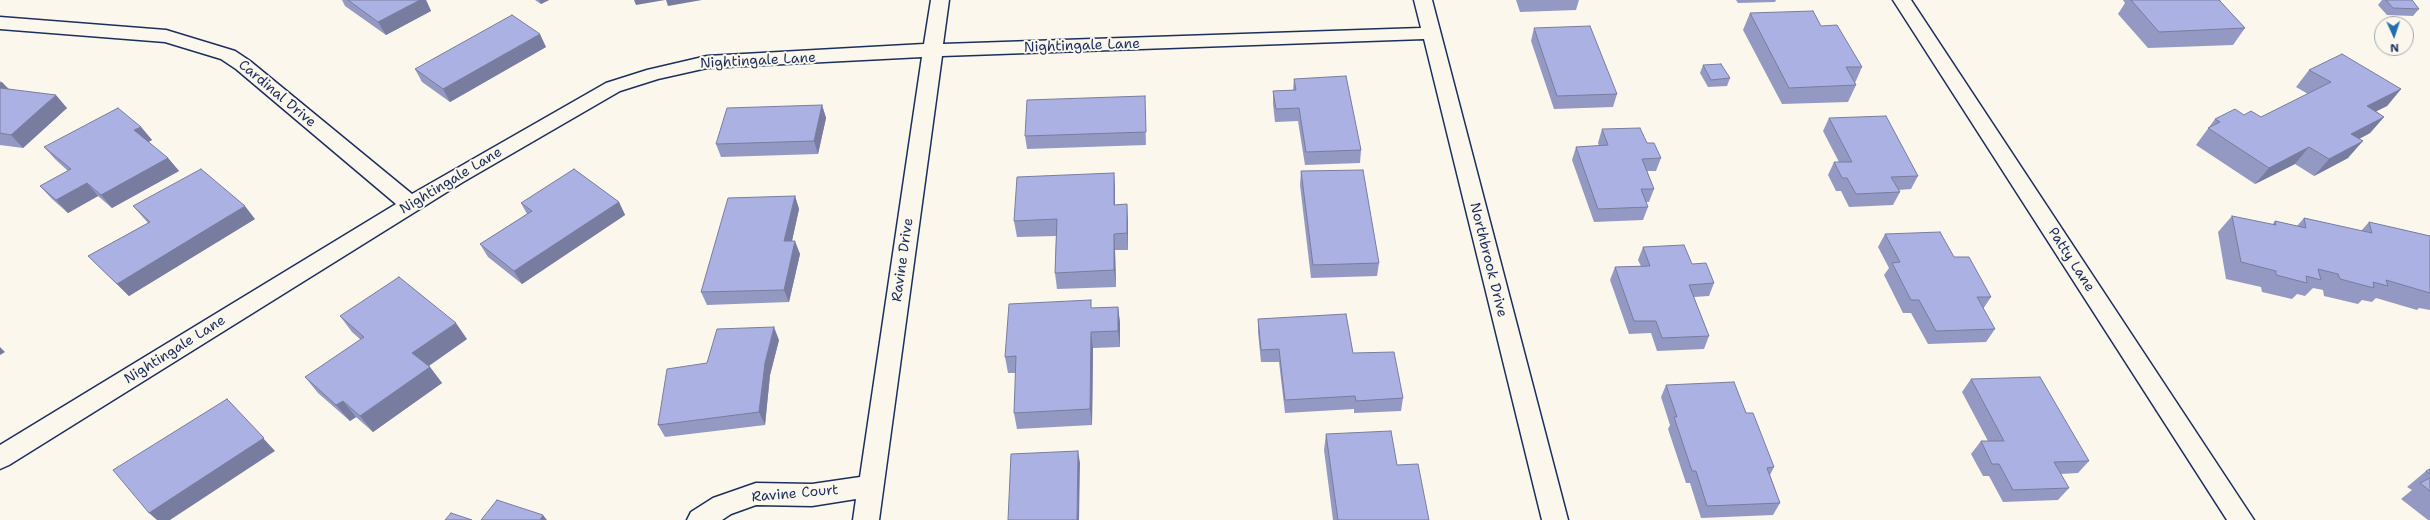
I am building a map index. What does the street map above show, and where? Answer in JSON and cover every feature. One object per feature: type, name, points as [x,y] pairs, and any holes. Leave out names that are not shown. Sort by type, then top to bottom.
[{"type":"street","name":"Ravine Drive","points":[[866,520],[940,0]]},
{"type":"street","name":"Northbrook Drive","points":[[1423,0],[1555,520]]},
{"type":"street","name":"Patty Lane","points":[[1902,0],[2242,520]]},
{"type":"street","name":"Cardinal Drive","points":[[0,23],[166,36],[228,55],[243,65],[411,205]]},
{"type":"street","name":"Nightingale Lane","points":[[0,458],[411,205],[613,87],[654,74],[707,62],[933,50],[1431,33]]},
{"type":"street","name":"Ravine Court","points":[[700,520],[722,506],[756,494],[812,495],[871,486]]},
{"type":"building","points":[[348,0],[420,0],[378,22]]},
{"type":"building","points":[[2131,0],[2219,0],[2245,28],[2159,32]]},
{"type":"building","points":[[2386,0],[2412,0],[2419,9],[2393,8]]},
{"type":"building","points":[[1813,11],[1821,26],[1837,25],[1862,67],[1846,67],[1856,85],[1789,88],[1750,13]]},
{"type":"building","points":[[512,15],[540,34],[443,89],[415,69]]},
{"type":"building","points":[[1590,26],[1617,94],[1557,96],[1534,28]]},
{"type":"building","points":[[2342,54],[2401,89],[2367,106],[2384,117],[2351,134],[2363,141],[2329,159],[2309,147],[2269,168],[2208,128],[2220,122],[2215,119],[2235,109],[2244,115],[2251,111],[2261,117],[2331,82],[2309,70]]},
{"type":"building","points":[[1721,64],[1730,78],[1711,80],[1703,65]]},
{"type":"building","points":[[1346,76],[1361,150],[1306,152],[1299,108],[1276,109],[1273,91],[1296,90],[1294,79]]},
{"type":"building","points":[[0,88],[56,95],[11,135],[0,133]]},
{"type":"building","points":[[1145,96],[1146,132],[1025,136],[1027,100]]},
{"type":"building","points":[[822,105],[814,141],[716,144],[727,108]]},
{"type":"building","points":[[118,108],[141,127],[134,130],[168,158],[101,195],[87,183],[56,200],[40,186],[71,169],[44,147]]},
{"type":"building","points":[[1886,116],[1918,176],[1891,177],[1900,192],[1856,194],[1847,178],[1842,178],[1834,162],[1852,162],[1829,118]]},
{"type":"building","points":[[1640,128],[1647,143],[1654,143],[1661,158],[1642,159],[1654,189],[1641,189],[1648,207],[1598,209],[1576,147],[1608,145],[1602,129]]},
{"type":"building","points":[[201,169],[245,206],[117,284],[88,256],[150,222],[133,206]]},
{"type":"building","points":[[574,169],[619,202],[514,271],[480,244],[532,211],[521,203]]},
{"type":"building","points":[[1363,170],[1379,263],[1313,265],[1301,171]]},
{"type":"building","points":[[1114,173],[1114,205],[1127,204],[1127,233],[1114,234],[1114,270],[1055,273],[1057,219],[1014,221],[1017,177]]},
{"type":"building","points":[[795,196],[784,241],[795,241],[784,290],[701,292],[728,198]]},
{"type":"building","points":[[2232,216],[2276,225],[2275,221],[2306,228],[2304,218],[2372,233],[2369,222],[2430,236],[2430,293],[2386,280],[2388,286],[2373,282],[2374,288],[2340,279],[2338,274],[2318,269],[2321,280],[2306,276],[2307,283],[2276,275],[2276,271],[2241,262]]},
{"type":"building","points":[[1940,232],[1954,257],[1969,257],[1991,297],[1977,297],[1995,329],[1936,331],[1919,300],[1911,300],[1892,263],[1900,262],[1885,234]]},
{"type":"building","points":[[1684,245],[1692,264],[1706,263],[1714,283],[1689,285],[1709,336],[1662,338],[1656,321],[1634,321],[1615,267],[1650,266],[1643,247]]},
{"type":"building","points":[[399,277],[456,323],[412,353],[430,367],[360,416],[343,401],[336,405],[305,377],[364,337],[340,316]]},
{"type":"building","points":[[1091,300],[1091,308],[1118,307],[1118,331],[1091,332],[1090,409],[1014,413],[1016,356],[1005,357],[1009,304]]},
{"type":"building","points":[[1346,314],[1353,353],[1394,352],[1403,398],[1356,401],[1355,396],[1285,400],[1279,349],[1261,350],[1258,319]]},
{"type":"building","points":[[774,327],[765,363],[759,412],[658,425],[667,369],[707,363],[717,329]]},
{"type":"building","points":[[2040,377],[2089,461],[2054,462],[2069,488],[2013,490],[1999,464],[1992,464],[1981,441],[2004,441],[1971,379]]},
{"type":"building","points":[[1734,382],[1746,413],[1753,413],[1774,467],[1767,468],[1780,503],[1707,506],[1696,471],[1692,471],[1674,417],[1677,417],[1666,385]]},
{"type":"building","points":[[227,399],[264,438],[149,513],[113,470]]},
{"type":"building","points":[[1391,431],[1397,465],[1418,464],[1429,520],[1338,520],[1326,434]]},
{"type":"building","points":[[1078,451],[1077,520],[1008,520],[1011,454]]},
{"type":"building","points":[[2430,478],[2430,491],[2420,483]]},
{"type":"building","points":[[497,500],[543,515],[540,520],[481,520]]},
{"type":"building","points":[[451,513],[472,520],[445,520]]}]
